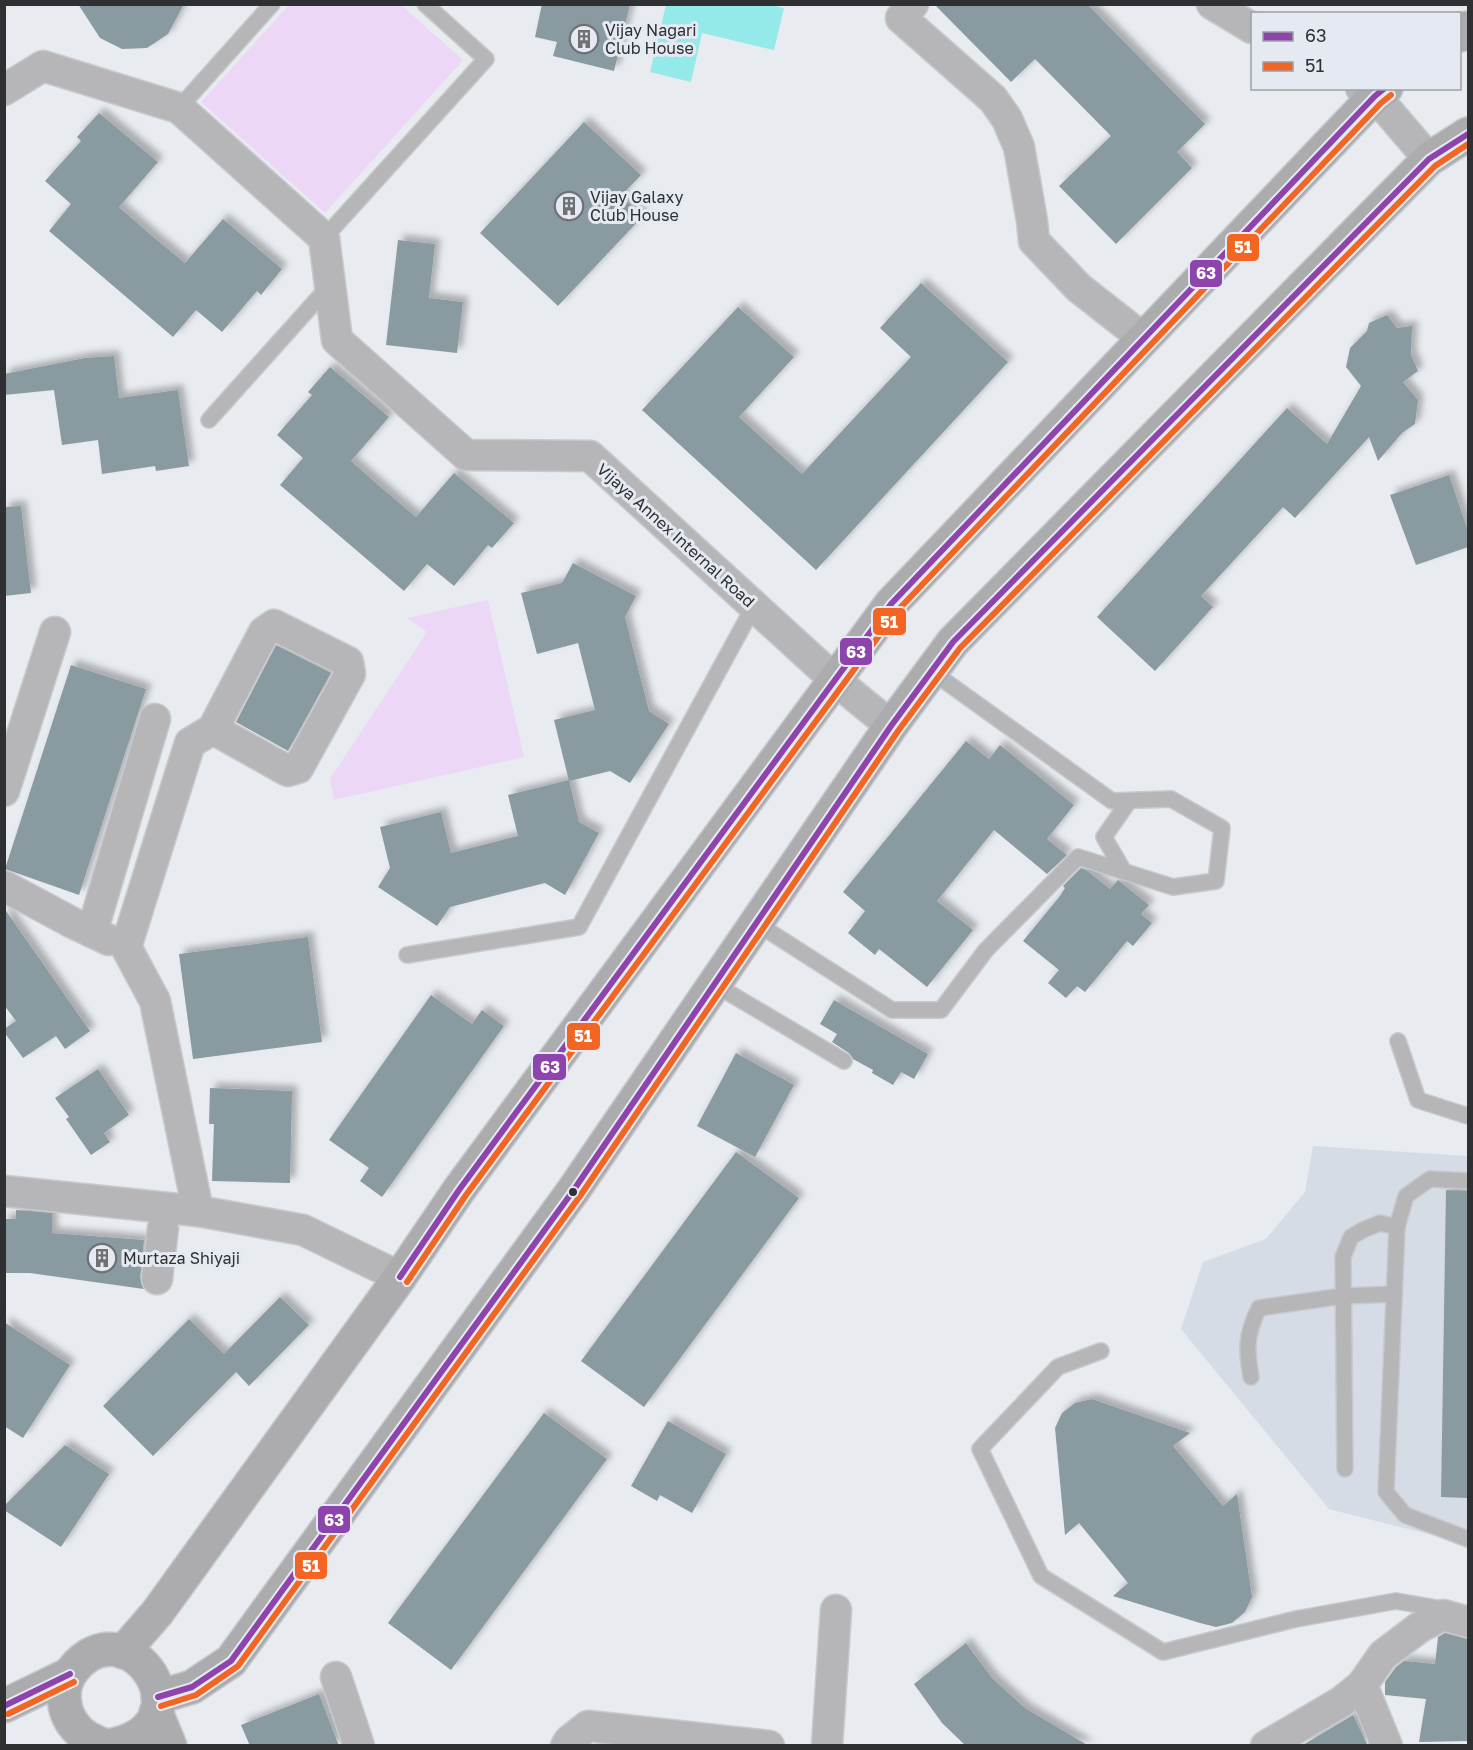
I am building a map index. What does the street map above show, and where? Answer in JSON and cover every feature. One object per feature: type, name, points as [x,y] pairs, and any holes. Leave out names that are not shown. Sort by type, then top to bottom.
[{"type":"main road","points":[[123,1652],[157,1613],[400,1277],[466,1180],[891,604],[1144,339],[1374,91]]},
{"type":"main road","points":[[170,1746],[157,1705],[156,1682],[149,1668],[138,1658],[123,1652],[108,1650],[93,1654],[80,1662],[70,1674],[65,1688],[65,1704],[69,1719],[79,1731],[97,1744],[123,1743],[138,1736],[149,1726],[157,1705],[192,1687],[231,1660],[573,1191],[891,726],[953,642],[1429,159],[1468,134]]},
{"type":"main road","points":[[4,1706],[70,1674]]},
{"type":"street","points":[[913,4],[901,18],[993,99],[1007,119],[1018,147],[1034,241],[1078,288],[1144,339]]},
{"type":"street","points":[[1212,4],[1251,27]]},
{"type":"street","points":[[4,90],[43,66],[179,108],[324,238]]},
{"type":"street","points":[[1374,91],[1429,159]]},
{"type":"street","name":"Vijaya Annex Internal Road","points":[[324,238],[337,340],[466,455],[590,456],[835,680],[891,726]]},
{"type":"street","points":[[126,947],[190,743],[213,729],[264,632],[274,625],[348,662],[350,674],[298,768],[288,771],[213,729]]},
{"type":"street","points":[[4,791],[55,632]]},
{"type":"street","points":[[92,932],[155,719]]},
{"type":"street","points":[[4,886],[126,947],[156,1001],[209,1214]]},
{"type":"street","points":[[4,1191],[209,1214],[303,1230],[400,1277]]},
{"type":"street","points":[[83,1220],[163,1228],[194,1228],[209,1214]]},
{"type":"street","points":[[157,1279],[163,1228]]},
{"type":"street","points":[[827,1746],[836,1610]]},
{"type":"street","points":[[1266,1746],[1341,1702],[1362,1685],[1383,1656],[1420,1627],[1443,1615],[1468,1622]]},
{"type":"street","points":[[336,1677],[359,1746]]},
{"type":"street","points":[[1362,1685],[1387,1746]]},
{"type":"street","points":[[566,1746],[588,1726],[769,1746]]},
{"type":"lane","points":[[179,108],[272,4]]},
{"type":"lane","points":[[324,238],[486,59],[425,4]]},
{"type":"lane","points":[[209,420],[330,285]]},
{"type":"lane","points":[[407,955],[579,927],[754,606]]},
{"type":"lane","points":[[756,923],[892,1010],[941,1010],[986,950],[1078,857],[1173,887],[1216,880],[1222,828],[1171,799],[1112,801],[931,671]]},
{"type":"lane","points":[[1123,870],[1104,837],[1129,801]]},
{"type":"lane","points":[[714,984],[844,1061]]},
{"type":"lane","points":[[1398,1041],[1418,1100],[1468,1116]]},
{"type":"lane","points":[[1468,1181],[1430,1179],[1406,1196],[1397,1227],[1386,1492],[1405,1515],[1468,1539]]},
{"type":"lane","points":[[1345,1469],[1343,1257],[1351,1237],[1380,1223],[1397,1227]]},
{"type":"lane","points":[[1251,1377],[1246,1350],[1253,1321],[1259,1308],[1343,1296],[1394,1294]]},
{"type":"lane","points":[[1101,1351],[1058,1367],[980,1449],[1041,1576],[1164,1652],[1296,1619],[1396,1601],[1468,1613]]},
{"type":"shaded area","points":[[289,5],[401,5],[463,60],[325,213],[201,102]]},
{"type":"shaded area","points":[[488,600],[524,757],[334,800],[330,779],[427,632],[407,618]]},
{"type":"shaded area","points":[[1313,1146],[1468,1156],[1468,1548],[1456,1541],[1329,1509],[1181,1329],[1203,1262],[1266,1239],[1305,1192]]},
{"type":"water","points":[[666,5],[771,5],[784,8],[774,50],[702,33],[691,82],[650,72]]},
{"type":"building","points":[[78,4],[184,4],[168,34],[147,48],[122,49],[100,38]]},
{"type":"building","name":"Vijay Nagari Club House","points":[[542,4],[630,4],[614,71],[553,56],[557,42],[535,37]]},
{"type":"building","points":[[934,4],[1087,4],[1205,124],[1177,152],[1192,168],[1116,244],[1059,186],[1111,136],[1035,59],[1011,82]]},
{"type":"building","points":[[99,113],[158,162],[119,207],[152,236],[185,263],[223,219],[282,269],[261,295],[257,291],[222,332],[196,310],[173,337],[49,231],[71,204],[45,181],[81,141],[77,137]]},
{"type":"building","name":"Vijay Galaxy Club House","points":[[584,122],[641,175],[621,196],[643,216],[558,306],[480,233]]},
{"type":"building","points":[[398,240],[435,244],[429,298],[463,302],[457,353],[386,345]]},
{"type":"building","points":[[921,283],[1008,362],[816,570],[642,410],[738,307],[794,357],[739,417],[802,474],[911,357],[880,328]]},
{"type":"building","points":[[1387,315],[1397,328],[1412,326],[1411,355],[1418,371],[1403,382],[1418,400],[1415,424],[1402,433],[1378,461],[1369,437],[1295,518],[1283,507],[1201,596],[1213,607],[1155,671],[1097,617],[1287,408],[1327,444],[1361,386],[1346,367],[1350,348],[1367,331],[1369,323]]},
{"type":"building","points":[[114,356],[119,398],[178,390],[189,466],[156,471],[155,466],[102,474],[98,440],[62,445],[54,390],[4,395],[4,374],[85,358]]},
{"type":"building","points":[[330,367],[389,417],[351,461],[384,490],[416,517],[454,473],[514,523],[492,548],[488,545],[454,586],[427,564],[404,591],[280,485],[303,458],[277,435],[312,395],[308,392]]},
{"type":"building","points":[[1449,475],[1468,531],[1468,547],[1416,565],[1390,495]]},
{"type":"building","points":[[21,506],[31,593],[4,596],[4,507]]},
{"type":"building","points":[[573,563],[636,596],[625,617],[649,711],[669,724],[630,783],[610,771],[569,781],[554,720],[595,710],[578,643],[537,654],[521,593],[562,583]]},
{"type":"building","points":[[276,645],[331,673],[288,751],[236,722]]},
{"type":"building","points":[[71,665],[146,689],[79,895],[5,869]]},
{"type":"building","points":[[966,741],[989,759],[1000,745],[1074,805],[1047,839],[1067,855],[1047,874],[994,830],[937,901],[973,930],[927,987],[879,949],[875,955],[848,933],[865,911],[843,892]]},
{"type":"building","points":[[569,780],[579,822],[599,833],[565,895],[545,883],[450,907],[437,926],[378,887],[390,868],[380,827],[441,812],[451,853],[518,836],[508,795]]},
{"type":"building","points":[[1081,868],[1110,889],[1118,880],[1149,905],[1141,914],[1152,923],[1133,946],[1127,941],[1085,992],[1077,986],[1066,998],[1048,983],[1059,970],[1023,941],[1060,896],[1065,888],[1063,886]]},
{"type":"building","points":[[4,908],[90,1031],[65,1049],[56,1036],[23,1058],[4,1032],[4,1029],[16,1021],[4,1005]]},
{"type":"building","points":[[308,937],[322,1042],[193,1059],[179,954]]},
{"type":"building","points":[[431,995],[472,1024],[482,1010],[504,1026],[382,1197],[360,1181],[369,1168],[329,1140]]},
{"type":"building","points":[[834,1000],[928,1054],[914,1079],[901,1072],[893,1085],[872,1073],[873,1070],[853,1059],[849,1053],[832,1042],[837,1034],[820,1024]]},
{"type":"building","points":[[736,1053],[794,1085],[755,1157],[697,1126]]},
{"type":"building","points":[[98,1069],[129,1115],[104,1133],[110,1142],[91,1155],[66,1119],[69,1117],[55,1098]]},
{"type":"building","points":[[210,1088],[292,1091],[290,1183],[212,1181],[214,1124],[209,1124]]},
{"type":"building","points":[[736,1152],[799,1198],[644,1407],[581,1361]]},
{"type":"building","points":[[1446,1190],[1468,1191],[1468,1498],[1441,1497]]},
{"type":"building","points":[[16,1210],[52,1213],[52,1233],[144,1240],[140,1277],[144,1289],[30,1273],[4,1273],[4,1219],[16,1219]]},
{"type":"building","points":[[280,1297],[309,1325],[249,1386],[236,1372],[153,1456],[103,1406],[189,1319],[224,1354]]},
{"type":"building","points":[[4,1322],[70,1365],[23,1438],[4,1426]]},
{"type":"building","points":[[1092,1399],[1190,1433],[1173,1446],[1223,1506],[1237,1494],[1252,1597],[1245,1612],[1232,1623],[1216,1627],[1113,1596],[1128,1583],[1079,1523],[1065,1535],[1055,1428],[1062,1413],[1075,1403]]},
{"type":"building","points":[[544,1413],[607,1459],[451,1670],[388,1623]]},
{"type":"building","points":[[668,1421],[726,1454],[692,1513],[660,1495],[657,1501],[631,1486]]},
{"type":"building","points":[[65,1445],[109,1474],[61,1547],[4,1510],[4,1506]]},
{"type":"building","points":[[1445,1633],[1468,1639],[1468,1741],[1419,1742],[1426,1699],[1385,1695],[1385,1682],[1396,1667],[1404,1661],[1435,1664],[1438,1637]]},
{"type":"building","points":[[966,1643],[992,1678],[1025,1708],[1089,1746],[966,1746],[942,1723],[914,1684]]},
{"type":"building","points":[[319,1694],[339,1746],[250,1746],[241,1725]]},
{"type":"building","points":[[1353,1715],[1368,1746],[1301,1746],[1350,1717]]},
{"type":"transit line","name":"63","points":[[400,1277],[459,1190],[891,604],[1382,90]]},
{"type":"transit line","name":"51","points":[[407,1282],[466,1195],[898,610],[1391,95]]},
{"type":"transit line","name":"63","points":[[158,1697],[192,1687],[231,1661],[573,1191],[891,726],[953,642],[1429,159],[1468,134]]},
{"type":"transit line","name":"51","points":[[161,1706],[196,1695],[238,1666],[580,1196],[898,731],[960,648],[1435,166],[1468,144]]},
{"type":"transit line","name":"63","points":[[4,1706],[70,1674]]},
{"type":"transit line","name":"51","points":[[8,1714],[74,1682]]},
{"type":"place","name":"Vijay Nagari Club House","points":[[584,39]]},
{"type":"place","name":"Vijay Galaxy Club House","points":[[569,206]]},
{"type":"place","name":"Murtaza Shiyaji","points":[[102,1258]]}]
